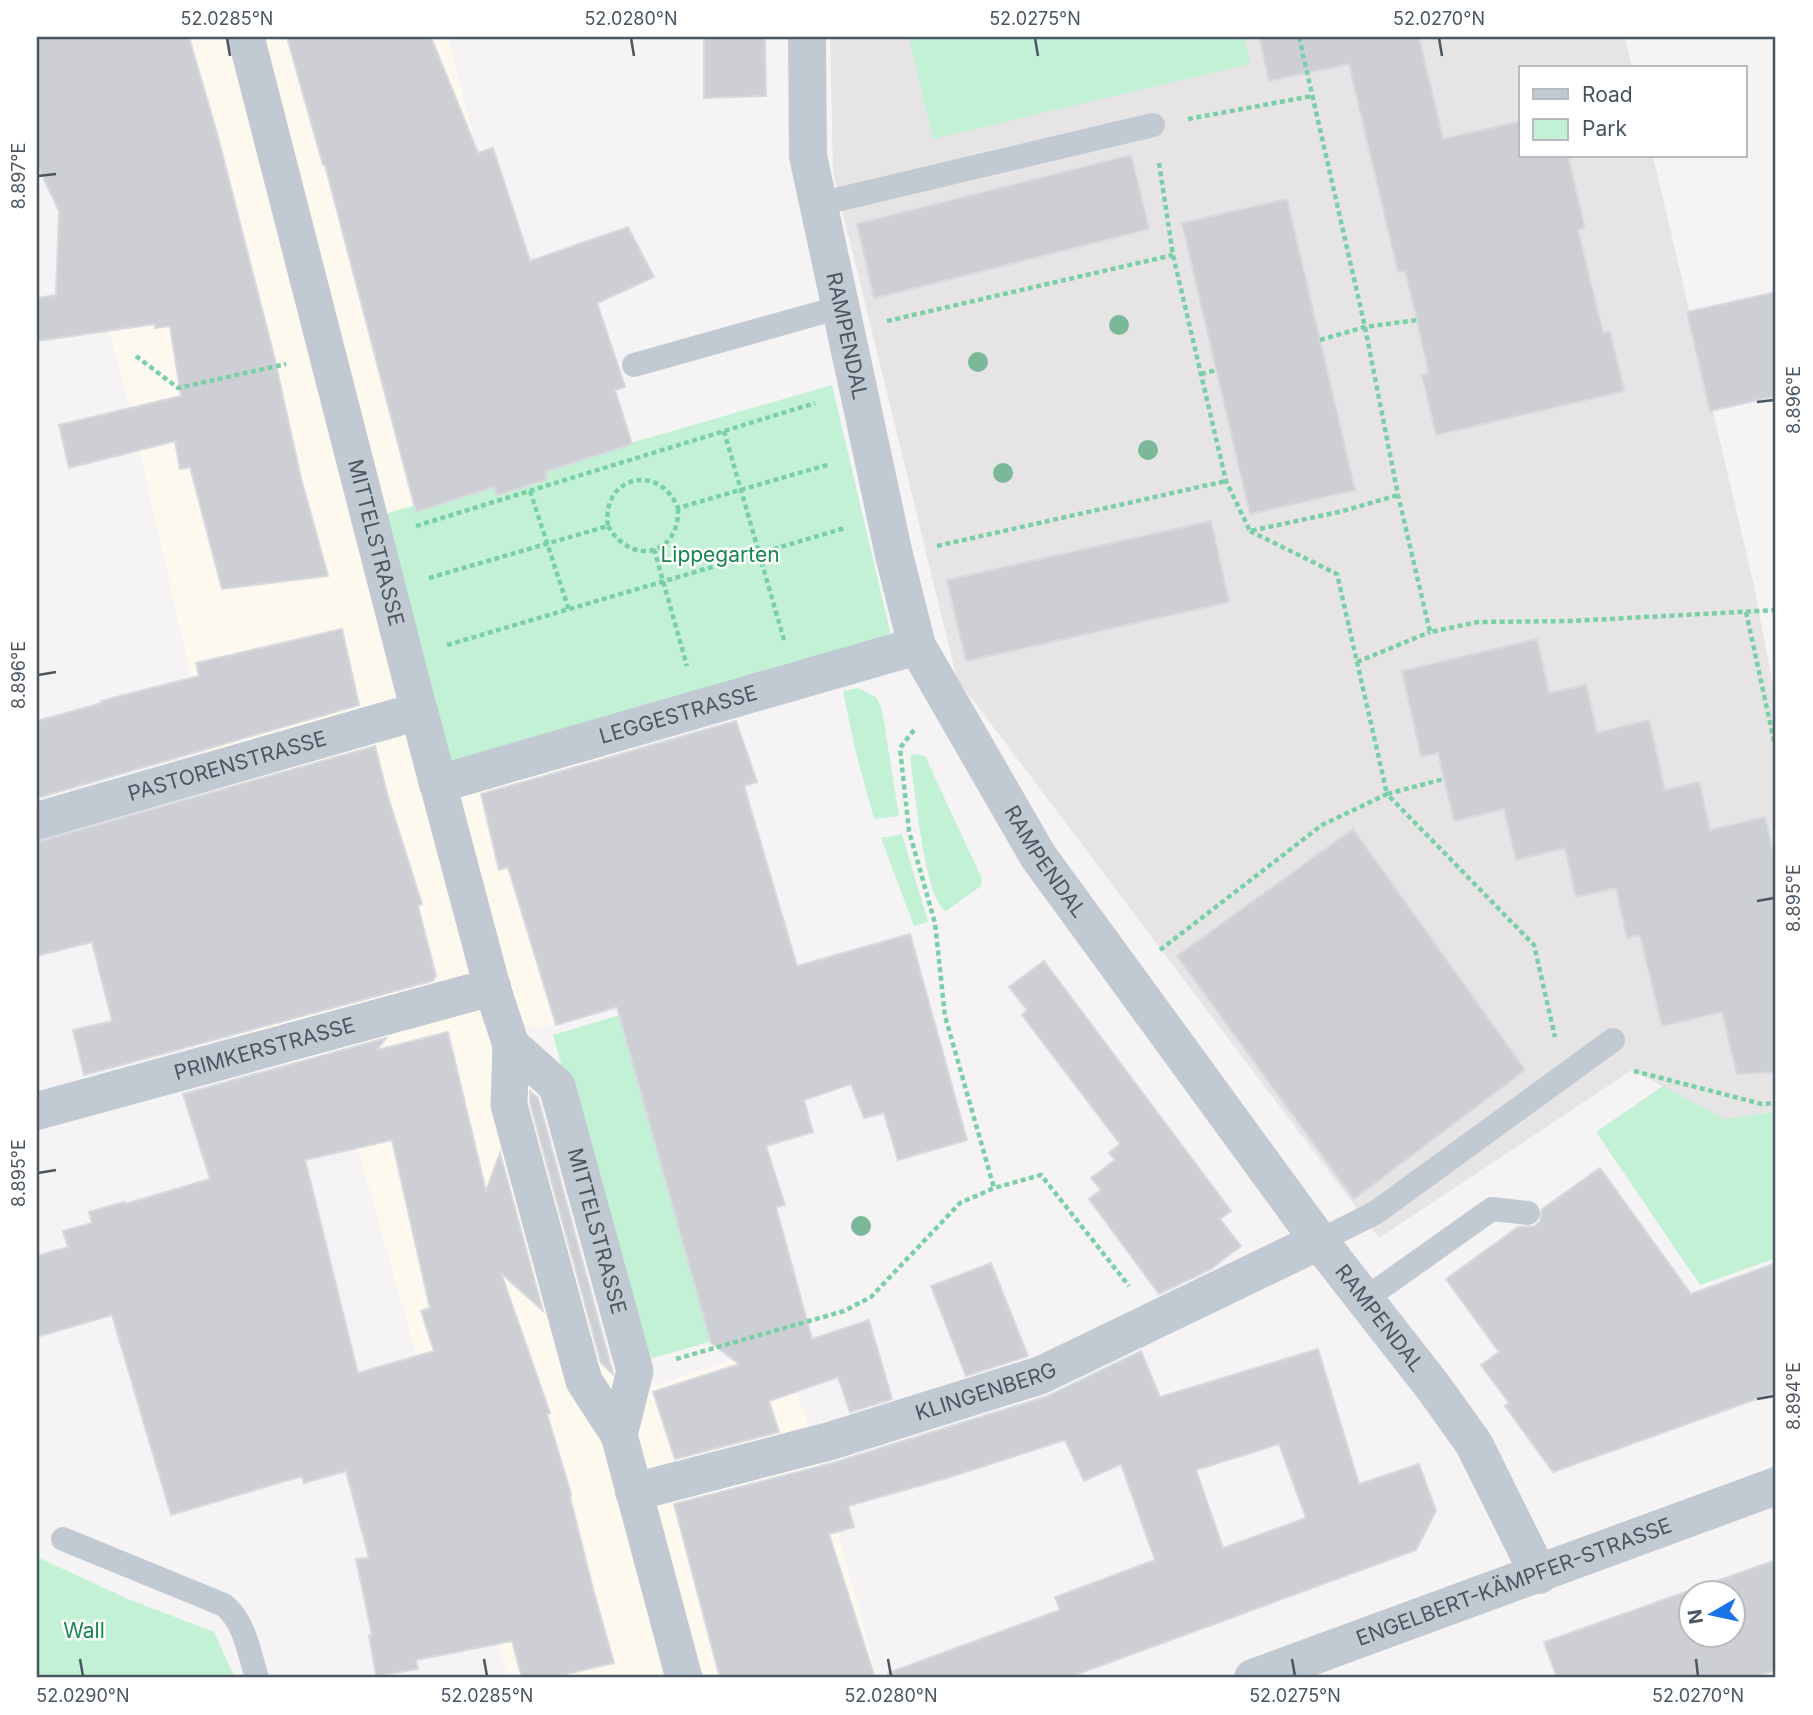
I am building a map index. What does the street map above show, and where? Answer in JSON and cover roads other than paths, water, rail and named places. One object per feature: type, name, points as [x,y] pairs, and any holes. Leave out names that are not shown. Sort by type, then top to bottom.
[{"type":"street","name":"MITTELSTRASSE","points":[[246,37],[387,590],[492,987],[510,1045],[509,1105],[580,1368],[584,1381],[619,1435],[684,1678]]},
{"type":"street","name":"RAMPENDAL","points":[[807,37],[808,156],[894,555],[917,646],[1038,856],[1319,1241],[1474,1444],[1539,1575]]},
{"type":"street","name":"LEGGESTRASSE","points":[[438,784],[917,646]]},
{"type":"street","name":"PASTORENSTRASSE","points":[[37,821],[419,712]]},
{"type":"street","name":"PRIMKERSTRASSE","points":[[37,1111],[492,987]]},
{"type":"street","name":"MITTELSTRASSE","points":[[510,1045],[556,1086],[635,1371],[619,1435]]},
{"type":"street","name":"KLINGENBERG","points":[[634,1492],[830,1441],[1041,1375],[1319,1241]]},
{"type":"street","name":"ENGELBERT-KÄMPFER-STRASSE","points":[[1253,1678],[1776,1486]]},
{"type":"lane","points":[[819,204],[1153,125]]},
{"type":"lane","points":[[634,365],[843,319]]},
{"type":"lane","points":[[1319,1241],[1375,1213],[1613,1041]]},
{"type":"lane","points":[[1365,1298],[1492,1209],[1528,1213]]},
{"type":"lane","points":[[63,1539],[224,1605],[234,1613],[241,1626],[257,1678]]},
{"type":"park label","name":"Lippegarten","points":[[720,555]]},
{"type":"park label","name":"Wall","points":[[84,1631]]}]
